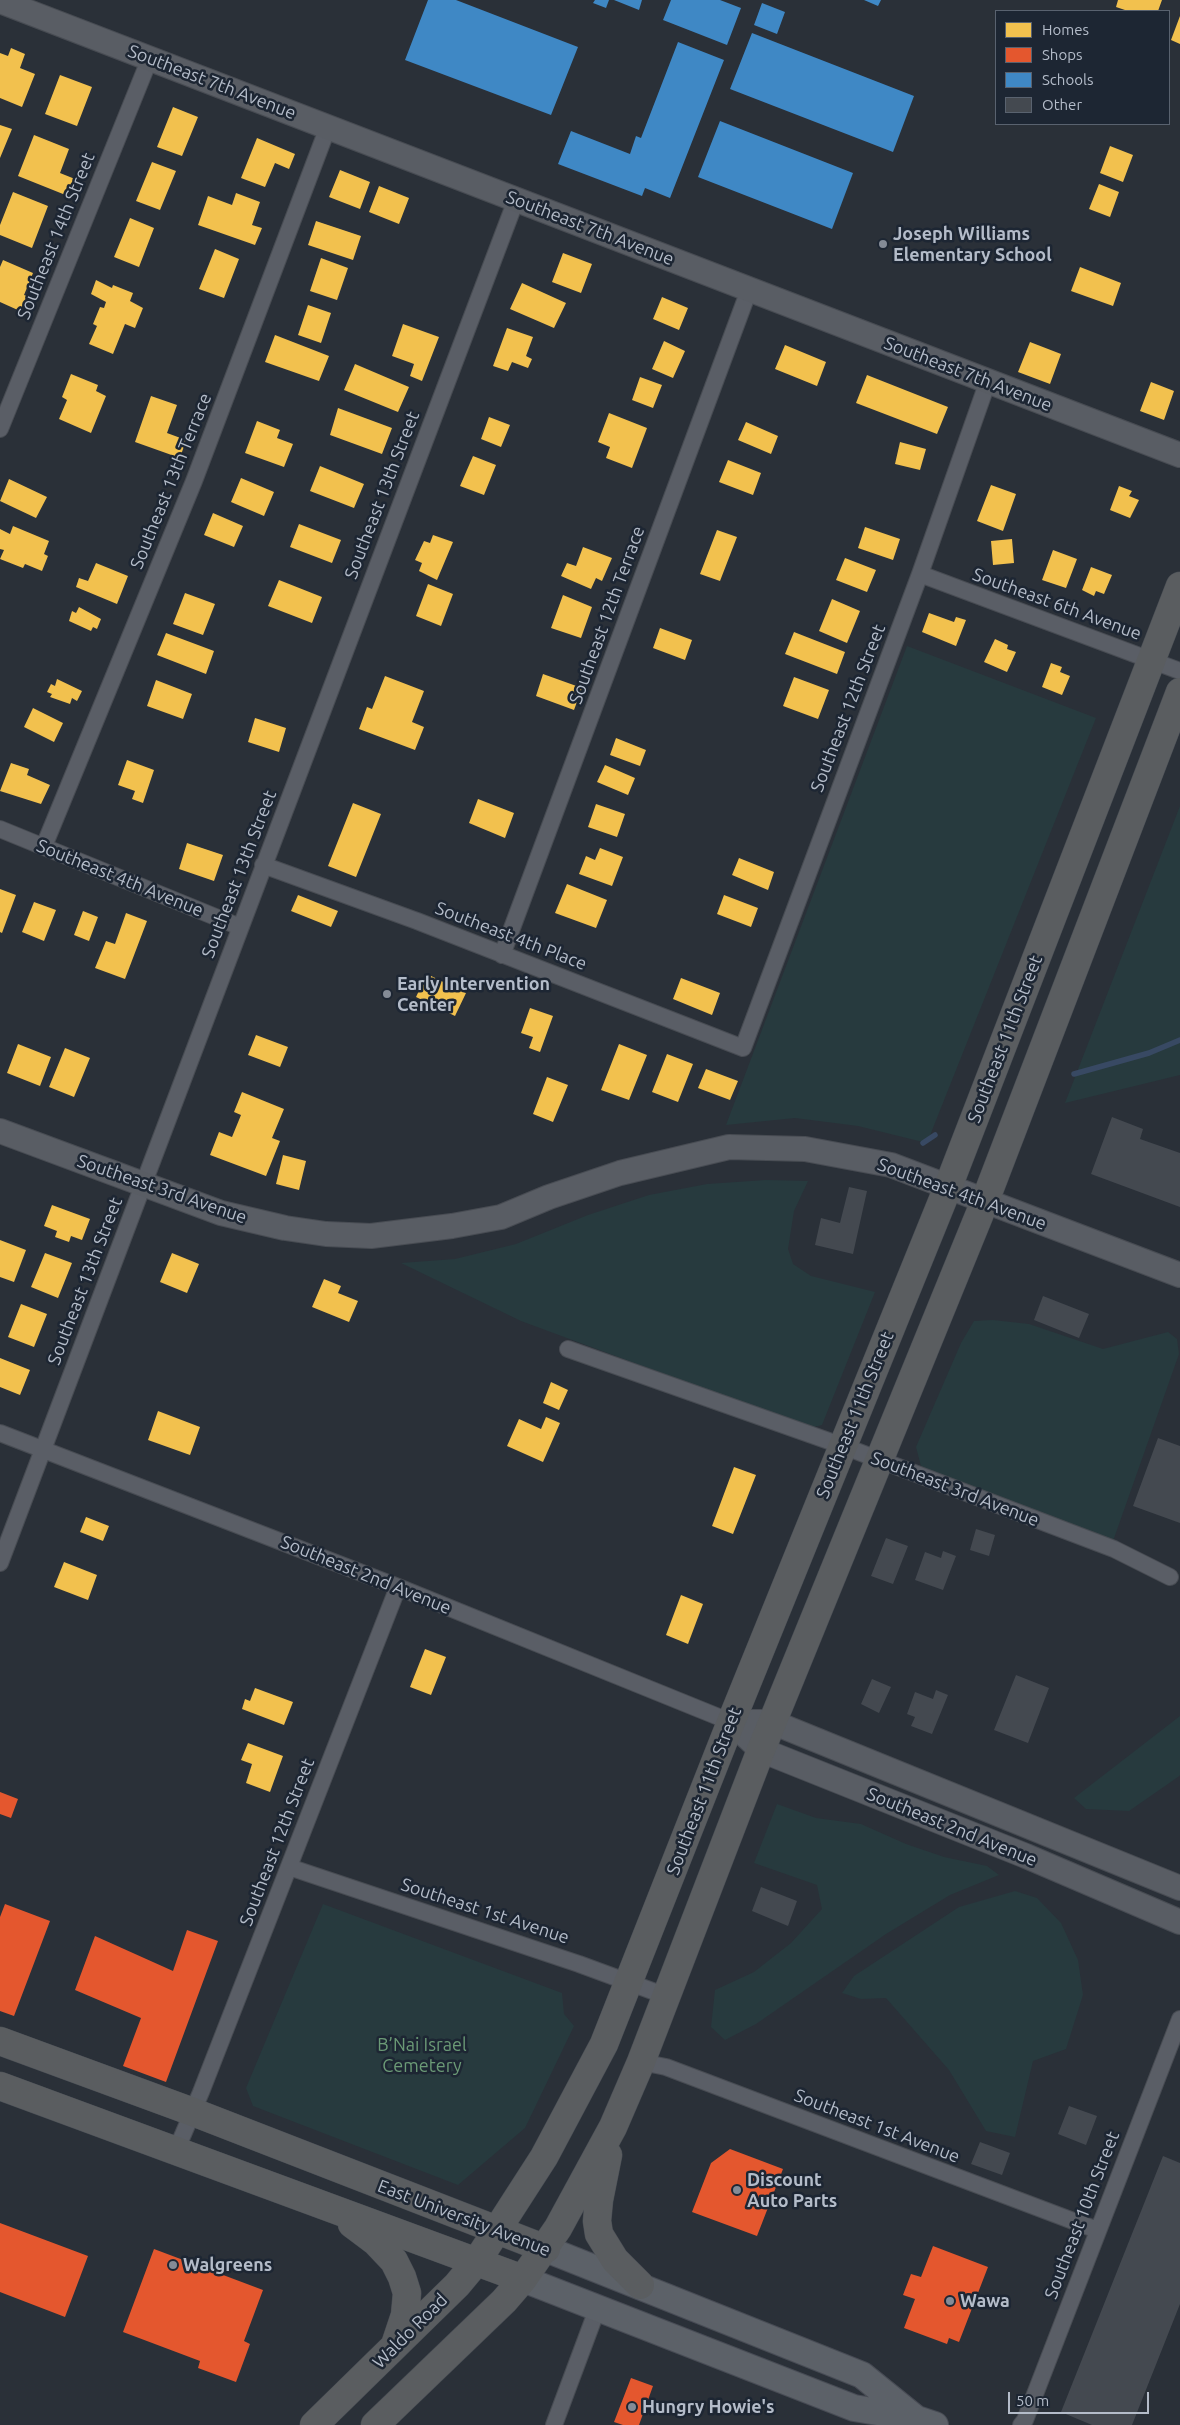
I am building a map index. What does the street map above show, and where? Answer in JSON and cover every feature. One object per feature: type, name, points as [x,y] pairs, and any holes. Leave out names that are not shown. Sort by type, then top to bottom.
[{"type":"highway","name":"Southeast 11th Street","points":[[499,2230],[544,2157],[576,2100],[604,2044],[630,1982],[731,1722],[948,1187],[1180,586]]},
{"type":"highway","points":[[375,2425],[504,2301],[523,2278],[546,2249],[614,2126],[641,2062],[760,1750],[985,1201],[1180,692]]},
{"type":"highway","name":"East University Avenue","points":[[0,2041],[192,2112],[546,2249]]},
{"type":"highway","name":"East University Avenue","points":[[0,2086],[523,2278]]},
{"type":"highway","points":[[614,2126],[599,2200],[597,2222],[599,2234],[605,2247],[640,2285]]},
{"type":"highway","points":[[329,2207],[376,2242],[394,2261],[402,2277],[407,2294],[405,2315],[394,2348]]},
{"type":"highway","name":"Waldo Road","points":[[314,2425],[457,2285],[499,2230]]},
{"type":"main road","name":"East University Avenue","points":[[546,2249],[862,2374],[924,2421]]},
{"type":"main road","name":"East University Avenue","points":[[523,2278],[854,2408],[924,2421]]},
{"type":"street","name":"Southeast 7th Avenue","points":[[0,1],[1180,455]]},
{"type":"street","name":"Southeast 14th Street","points":[[0,429],[150,58]]},
{"type":"street","name":"Southeast 13th Terrace","points":[[44,846],[194,480],[328,127]]},
{"type":"street","name":"Southeast 13th Street","points":[[0,1562],[516,200]]},
{"type":"street","name":"Southeast 12th Terrace","points":[[502,955],[749,290]]},
{"type":"street","name":"Southeast 12th Street","points":[[744,1048],[920,574],[988,381]]},
{"type":"street","name":"Southeast 6th Avenue","points":[[920,574],[1180,671]]},
{"type":"street","name":"Southeast 4th Avenue","points":[[0,828],[240,927]]},
{"type":"street","name":"Southeast 4th Place","points":[[263,865],[744,1048]]},
{"type":"street","name":"Southeast 3rd Avenue","points":[[0,1131],[142,1186],[221,1213],[285,1228],[326,1234],[371,1236],[452,1226],[501,1217],[549,1197],[648,1166]]},
{"type":"street","name":"Southeast 4th Avenue","points":[[648,1166],[729,1147],[805,1150],[891,1165],[1180,1275]]},
{"type":"street","name":"Southeast 3rd Avenue","points":[[568,1349],[843,1446],[1114,1549],[1170,1576]]},
{"type":"street","name":"Southeast 2nd Avenue","points":[[0,1433],[398,1587],[731,1722],[760,1750],[1026,1856],[1180,1922]]},
{"type":"street","name":"Southeast 12th Street","points":[[176,2151],[398,1587]]},
{"type":"street","name":"Southeast 2nd Avenue","points":[[731,1722],[772,1722],[1180,1888]]},
{"type":"street","name":"Southeast 1st Avenue","points":[[289,1868],[630,1982],[666,1996]]},
{"type":"street","name":"Southeast 10th Street","points":[[1021,2425],[1025,2420],[1180,2018]]},
{"type":"street","name":"Southeast 1st Avenue","points":[[641,2062],[666,2067],[1097,2230]]},
{"type":"street","points":[[554,2425],[598,2307]]},
{"type":"green space","points":[[907,646],[1096,718],[927,1143],[858,1126],[795,1118],[726,1125]]},
{"type":"green space","points":[[1180,806],[1180,1075],[1065,1103]]},
{"type":"green space","points":[[766,1180],[808,1181],[794,1211],[788,1249],[793,1264],[811,1276],[875,1292],[822,1425],[810,1428],[521,1321],[401,1263],[455,1259],[516,1244],[588,1215],[649,1195],[707,1184]]},
{"type":"green space","points":[[993,1320],[1029,1324],[1103,1349],[1168,1332],[1177,1339],[1179,1354],[1112,1544],[950,1481],[921,1466],[916,1447],[961,1343],[974,1321]]},
{"type":"green space","points":[[1180,1716],[1180,1775],[1178,1777],[1129,1811],[1086,1809],[1074,1798]]},
{"type":"green space","points":[[777,1804],[816,1818],[861,1824],[906,1844],[944,1857],[987,1866],[999,1875],[950,1895],[886,1934],[756,2024],[725,2040],[711,2027],[715,1990],[754,1972],[791,1943],[822,1909],[817,1885],[754,1863]]},
{"type":"green space","points":[[1015,1891],[1037,1898],[1061,1923],[1078,1960],[1083,1995],[1066,2049],[1033,2061],[1015,2137],[986,2131],[949,2070],[886,1998],[861,1999],[842,1993],[854,1976],[959,1907]]},
{"type":"green space","name":"B’Nai Israel Cemetery","points":[[323,1904],[562,1993],[564,2014],[574,2026],[525,2128],[458,2185],[253,2106],[246,2088]]},
{"type":"building: Homes","points":[[1118,0],[1162,0],[1158,10],[1125,10],[1116,7]]},
{"type":"building: Homes","points":[[1180,16],[1180,44],[1171,40]]},
{"type":"building: Homes","points":[[11,48],[25,54],[20,68],[35,74],[22,107],[0,98],[0,53],[8,56]]},
{"type":"building: Homes","points":[[60,75],[92,87],[77,126],[45,114]]},
{"type":"building: Homes","points":[[173,107],[198,117],[182,156],[157,147]]},
{"type":"building: Homes","points":[[0,125],[12,129],[0,158]]},
{"type":"building: Homes","points":[[34,135],[69,149],[60,173],[75,179],[68,196],[18,176]]},
{"type":"building: Homes","points":[[257,138],[295,154],[289,169],[275,163],[265,187],[241,178]]},
{"type":"building: Homes","points":[[1110,146],[1133,155],[1123,182],[1100,173]]},
{"type":"building: Homes","points":[[152,162],[176,171],[160,210],[136,201]]},
{"type":"building: Homes","points":[[340,170],[370,182],[360,209],[329,197]]},
{"type":"building: Homes","points":[[1099,184],[1119,192],[1110,217],[1089,209]]},
{"type":"building: Homes","points":[[379,186],[409,198],[399,224],[369,212]]},
{"type":"building: Homes","points":[[13,192],[48,206],[32,248],[0,235],[0,225]]},
{"type":"building: Homes","points":[[236,193],[260,202],[252,225],[262,228],[255,245],[198,225],[208,196],[232,205]]},
{"type":"building: Homes","points":[[130,218],[154,228],[139,267],[114,257]]},
{"type":"building: Homes","points":[[316,221],[361,236],[353,260],[308,245]]},
{"type":"building: Homes","points":[[215,249],[239,259],[224,298],[199,289]]},
{"type":"building: Homes","points":[[563,253],[592,264],[581,293],[552,282]]},
{"type":"building: Homes","points":[[321,258],[348,268],[337,300],[310,291]]},
{"type":"building: Homes","points":[[3,260],[33,273],[24,295],[27,296],[20,311],[0,302],[0,267]]},
{"type":"building: Homes","points":[[1080,267],[1121,283],[1113,306],[1071,291]]},
{"type":"building: Homes","points":[[96,280],[112,288],[113,285],[133,293],[130,301],[143,308],[135,328],[125,324],[113,354],[89,344],[97,326],[93,324],[100,307],[104,308],[106,302],[91,294]]},
{"type":"building: Homes","points":[[522,283],[566,303],[554,328],[510,309]]},
{"type":"building: Homes","points":[[662,297],[688,308],[679,330],[653,319]]},
{"type":"building: Homes","points":[[308,305],[331,313],[321,343],[298,335]]},
{"type":"building: Homes","points":[[403,324],[439,337],[422,381],[410,376],[414,364],[392,356]]},
{"type":"building: Homes","points":[[507,328],[533,337],[526,356],[532,359],[528,368],[512,362],[508,371],[493,366]]},
{"type":"building: Homes","points":[[275,335],[329,356],[319,381],[265,362]]},
{"type":"building: Homes","points":[[664,341],[685,351],[673,378],[652,369]]},
{"type":"building: Homes","points":[[1030,342],[1061,354],[1050,384],[1018,372]]},
{"type":"building: Homes","points":[[785,345],[826,362],[817,386],[775,369]]},
{"type":"building: Homes","points":[[355,364],[409,387],[398,412],[344,390]]},
{"type":"building: Homes","points":[[71,374],[98,385],[96,391],[106,396],[91,433],[59,419],[67,400],[62,397]]},
{"type":"building: Homes","points":[[867,375],[948,407],[937,434],[856,403]]},
{"type":"building: Homes","points":[[640,377],[662,385],[653,408],[632,400]]},
{"type":"building: Homes","points":[[1151,382],[1174,391],[1164,420],[1140,411]]},
{"type":"building: Homes","points":[[151,396],[177,405],[167,433],[186,440],[180,458],[135,442]]},
{"type":"building: Homes","points":[[338,408],[392,428],[382,454],[330,435]]},
{"type":"building: Homes","points":[[609,413],[647,428],[632,468],[606,458],[610,447],[598,442]]},
{"type":"building: Homes","points":[[489,417],[510,425],[501,447],[481,439]]},
{"type":"building: Homes","points":[[257,421],[280,430],[277,438],[293,444],[284,467],[245,453]]},
{"type":"building: Homes","points":[[746,422],[778,436],[771,454],[738,440]]},
{"type":"building: Homes","points":[[900,442],[926,449],[920,470],[895,464]]},
{"type":"building: Homes","points":[[473,456],[496,465],[484,495],[460,486]]},
{"type":"building: Homes","points":[[728,460],[761,473],[753,495],[719,482]]},
{"type":"building: Homes","points":[[320,466],[364,484],[354,508],[310,491]]},
{"type":"building: Homes","points":[[241,478],[274,492],[264,516],[231,502]]},
{"type":"building: Homes","points":[[9,479],[47,497],[36,518],[0,501]]},
{"type":"building: Homes","points":[[991,485],[1016,494],[1003,531],[977,521]]},
{"type":"building: Homes","points":[[1119,486],[1132,491],[1129,496],[1139,500],[1130,518],[1110,510]]},
{"type":"building: Homes","points":[[213,513],[243,526],[234,547],[204,535]]},
{"type":"building: Homes","points":[[299,524],[341,540],[332,563],[290,547]]},
{"type":"building: Homes","points":[[13,526],[49,541],[44,554],[48,556],[42,571],[25,564],[23,568],[0,559],[4,550],[0,549],[0,529],[10,534]]},
{"type":"building: Homes","points":[[865,527],[900,539],[893,560],[858,548]]},
{"type":"building: Homes","points":[[717,530],[737,537],[720,581],[700,574]]},
{"type":"building: Homes","points":[[433,535],[453,542],[437,580],[419,571],[422,563],[415,560],[424,541],[430,543]]},
{"type":"building: Homes","points":[[1012,539],[1014,563],[993,565],[991,541]]},
{"type":"building: Homes","points":[[583,547],[612,558],[602,581],[596,578],[591,589],[561,576],[567,563],[576,566]]},
{"type":"building: Homes","points":[[1053,550],[1077,559],[1066,588],[1042,580]]},
{"type":"building: Homes","points":[[845,558],[876,570],[867,592],[836,580]]},
{"type":"building: Homes","points":[[96,563],[128,576],[117,604],[76,587],[79,578],[88,581]]},
{"type":"building: Homes","points":[[1091,567],[1112,575],[1104,594],[1096,591],[1094,596],[1082,590]]},
{"type":"building: Homes","points":[[279,580],[322,597],[312,623],[268,606]]},
{"type":"building: Homes","points":[[428,584],[453,594],[441,626],[416,616]]},
{"type":"building: Homes","points":[[185,593],[215,604],[203,635],[173,624]]},
{"type":"building: Homes","points":[[563,595],[592,607],[581,638],[551,628]]},
{"type":"building: Homes","points":[[832,599],[860,611],[847,643],[819,631]]},
{"type":"building: Homes","points":[[79,607],[101,619],[97,629],[93,627],[91,631],[69,621],[72,611],[76,613]]},
{"type":"building: Homes","points":[[929,613],[954,622],[956,617],[966,620],[956,646],[922,632]]},
{"type":"building: Homes","points":[[660,628],[692,640],[685,660],[653,648]]},
{"type":"building: Homes","points":[[794,632],[845,652],[837,674],[785,654]]},
{"type":"building: Homes","points":[[166,633],[214,651],[206,674],[157,655]]},
{"type":"building: Homes","points":[[995,639],[1008,645],[1007,649],[1016,652],[1007,672],[984,662]]},
{"type":"building: Homes","points":[[1051,663],[1062,667],[1060,672],[1070,676],[1062,695],[1042,687]]},
{"type":"building: Homes","points":[[543,674],[582,688],[574,710],[536,696]]},
{"type":"building: Homes","points":[[385,676],[424,691],[412,722],[424,727],[415,750],[359,729],[367,707],[372,709]]},
{"type":"building: Homes","points":[[794,677],[829,690],[818,719],[783,706]]},
{"type":"building: Homes","points":[[57,679],[82,691],[77,701],[72,698],[70,704],[50,697],[52,694],[47,692],[51,684],[55,686]]},
{"type":"building: Homes","points":[[156,680],[192,694],[183,719],[147,706]]},
{"type":"building: Homes","points":[[33,708],[63,723],[54,742],[24,727]]},
{"type":"building: Homes","points":[[255,718],[286,728],[279,752],[248,742]]},
{"type":"building: Homes","points":[[616,738],[646,750],[640,766],[610,755]]},
{"type":"building: Homes","points":[[127,760],[154,770],[143,803],[132,799],[135,791],[118,785]]},
{"type":"building: Homes","points":[[11,763],[29,769],[27,775],[50,785],[41,804],[0,791]]},
{"type":"building: Homes","points":[[605,765],[635,778],[628,795],[597,782]]},
{"type":"building: Homes","points":[[478,799],[514,813],[505,838],[469,823]]},
{"type":"building: Homes","points":[[353,803],[381,814],[356,877],[328,866]]},
{"type":"building: Homes","points":[[596,804],[625,814],[617,837],[588,827]]},
{"type":"building: Homes","points":[[187,843],[223,855],[214,881],[179,869]]},
{"type":"building: Homes","points":[[600,848],[623,857],[612,886],[579,874],[586,856],[595,860]]},
{"type":"building: Homes","points":[[739,858],[774,872],[768,890],[732,875]]},
{"type":"building: Homes","points":[[567,884],[607,900],[596,928],[555,913]]},
{"type":"building: Homes","points":[[0,889],[16,895],[2,933],[0,932]]},
{"type":"building: Homes","points":[[298,895],[338,911],[331,927],[291,911]]},
{"type":"building: Homes","points":[[724,895],[758,908],[751,927],[717,914]]},
{"type":"building: Homes","points":[[34,902],[56,910],[44,941],[22,932]]},
{"type":"building: Homes","points":[[83,911],[98,917],[89,941],[74,935]]},
{"type":"building: Homes","points":[[126,913],[147,921],[125,979],[95,968],[106,941],[115,944]]},
{"type":"building: Homes","points":[[427,974],[466,993],[455,1016],[416,997]]},
{"type":"building: Homes","points":[[681,978],[720,993],[712,1015],[673,999]]},
{"type":"building: Homes","points":[[530,1008],[553,1016],[540,1052],[529,1048],[533,1037],[521,1033]]},
{"type":"building: Homes","points":[[256,1035],[288,1047],[280,1067],[248,1055]]},
{"type":"building: Homes","points":[[18,1044],[51,1057],[40,1086],[7,1073]]},
{"type":"building: Homes","points":[[619,1044],[647,1055],[629,1100],[601,1090]]},
{"type":"building: Homes","points":[[65,1048],[90,1058],[74,1097],[49,1087]]},
{"type":"building: Homes","points":[[667,1054],[693,1064],[678,1102],[652,1092]]},
{"type":"building: Homes","points":[[706,1069],[738,1081],[730,1100],[698,1088]]},
{"type":"building: Homes","points":[[547,1077],[568,1085],[553,1122],[533,1114]]},
{"type":"building: Homes","points":[[242,1092],[284,1109],[272,1138],[280,1141],[266,1176],[210,1155],[219,1132],[232,1137],[241,1115],[234,1112]]},
{"type":"building: Homes","points":[[283,1155],[306,1161],[299,1190],[276,1184]]},
{"type":"building: Homes","points":[[52,1205],[90,1219],[82,1240],[71,1236],[69,1242],[55,1237],[57,1231],[44,1226]]},
{"type":"building: Homes","points":[[0,1240],[26,1250],[14,1282],[0,1277]]},
{"type":"building: Homes","points":[[45,1253],[72,1263],[58,1298],[31,1287]]},
{"type":"building: Homes","points":[[172,1253],[199,1264],[187,1293],[160,1282]]},
{"type":"building: Homes","points":[[324,1279],[341,1286],[338,1293],[358,1301],[349,1322],[312,1307]]},
{"type":"building: Homes","points":[[21,1304],[47,1314],[34,1347],[8,1337]]},
{"type":"building: Homes","points":[[0,1358],[30,1370],[20,1395],[0,1387]]},
{"type":"building: Homes","points":[[551,1382],[568,1390],[559,1410],[543,1403]]},
{"type":"building: Homes","points":[[158,1411],[200,1427],[190,1455],[148,1440]]},
{"type":"building: Homes","points":[[546,1417],[560,1423],[543,1462],[507,1446],[519,1419],[541,1429]]},
{"type":"building: Homes","points":[[734,1467],[756,1475],[733,1534],[712,1526]]},
{"type":"building: Homes","points":[[86,1517],[109,1526],[103,1541],[80,1532]]},
{"type":"building: Homes","points":[[64,1562],[97,1575],[88,1600],[54,1587]]},
{"type":"building: Homes","points":[[681,1595],[703,1604],[688,1644],[666,1635]]},
{"type":"building: Homes","points":[[425,1649],[446,1657],[431,1695],[410,1687]]},
{"type":"building: Homes","points":[[255,1688],[293,1702],[284,1725],[242,1709],[245,1699],[250,1701]]},
{"type":"building: Homes","points":[[248,1743],[283,1756],[270,1792],[246,1783],[252,1764],[241,1760]]},
{"type":"building: Shops","points":[[0,1792],[18,1799],[11,1818],[0,1814]]},
{"type":"building: Shops","points":[[5,1904],[50,1921],[14,2016],[0,2011],[0,1917]]},
{"type":"building: Shops","points":[[187,1930],[218,1941],[166,2082],[123,2066],[141,2018],[75,1990],[95,1936],[173,1971]]},
{"type":"building: Shops","name":"Discount Auto Parts","points":[[730,2149],[783,2169],[757,2236],[692,2212],[711,2163]]},
{"type":"building: Shops","points":[[0,2223],[88,2256],[65,2317],[0,2292]]},
{"type":"building: Shops","points":[[933,2246],[988,2267],[959,2342],[949,2338],[947,2344],[904,2328],[915,2299],[903,2295],[911,2274],[921,2277]]},
{"type":"building: Shops","name":"Walgreens","points":[[154,2249],[263,2290],[244,2341],[250,2344],[236,2382],[198,2368],[200,2361],[123,2332]]},
{"type":"building: Shops","name":"Hungry Howie's","points":[[631,2378],[653,2386],[639,2425],[623,2425],[614,2422]]},
{"type":"building: Schools","points":[[428,0],[456,0],[578,47],[551,115],[405,60]]},
{"type":"building: Schools","points":[[595,0],[609,0],[606,8],[593,3]]},
{"type":"building: Schools","points":[[614,0],[642,0],[639,10]]},
{"type":"building: Schools","points":[[671,0],[720,0],[741,8],[727,45],[663,20]]},
{"type":"building: Schools","points":[[864,0],[881,0],[878,6]]},
{"type":"building: Schools","points":[[762,3],[785,12],[777,34],[754,25]]},
{"type":"building: Schools","points":[[752,33],[914,96],[893,152],[730,89]]},
{"type":"building: Schools","points":[[678,42],[724,60],[670,198],[645,188],[642,196],[558,164],[571,131],[630,154],[636,136],[641,138]]},
{"type":"building: Schools","points":[[720,121],[853,173],[832,229],[698,177]]},
{"type":"building: Other","points":[[1112,1117],[1143,1129],[1140,1139],[1180,1153],[1180,1207],[1091,1174]]},
{"type":"building: Other","points":[[849,1187],[867,1191],[853,1254],[815,1245],[821,1218],[840,1223]]},
{"type":"building: Other","points":[[1043,1296],[1089,1314],[1079,1338],[1034,1320]]},
{"type":"building: Other","points":[[1158,1438],[1180,1446],[1180,1523],[1133,1506]]},
{"type":"building: Other","points":[[976,1529],[995,1535],[989,1556],[970,1550]]},
{"type":"building: Other","points":[[886,1538],[908,1546],[893,1584],[871,1576]]},
{"type":"building: Other","points":[[943,1551],[956,1556],[943,1590],[915,1580],[925,1552],[941,1558]]},
{"type":"building: Other","points":[[1016,1675],[1049,1688],[1028,1743],[994,1730]]},
{"type":"building: Other","points":[[872,1679],[891,1687],[879,1713],[861,1704]]},
{"type":"building: Other","points":[[936,1690],[948,1695],[932,1734],[911,1726],[915,1717],[907,1714],[915,1692],[933,1699]]},
{"type":"building: Other","points":[[761,1887],[797,1901],[788,1926],[752,1911]]},
{"type":"building: Other","points":[[1069,2106],[1097,2116],[1086,2145],[1058,2134]]},
{"type":"building: Other","points":[[980,2142],[1010,2153],[1002,2175],[971,2164]]},
{"type":"building: Other","points":[[1163,2156],[1180,2163],[1180,2304],[1132,2425],[1092,2425],[1061,2412]]},
{"type":"waterway","points":[[1074,1074],[1149,1053],[1180,1040]]},
{"type":"waterway","points":[[923,1143],[935,1135]]},
{"type":"place","name":"Joseph Williams Elementary School","points":[[883,244]]},
{"type":"place","name":"Early Intervention Center","points":[[387,994]]},
{"type":"place","name":"Discount Auto Parts","points":[[737,2190]]},
{"type":"place","name":"Walgreens","points":[[173,2265]]},
{"type":"place","name":"Wawa","points":[[950,2301]]},
{"type":"place","name":"Hungry Howie's","points":[[632,2407]]}]
